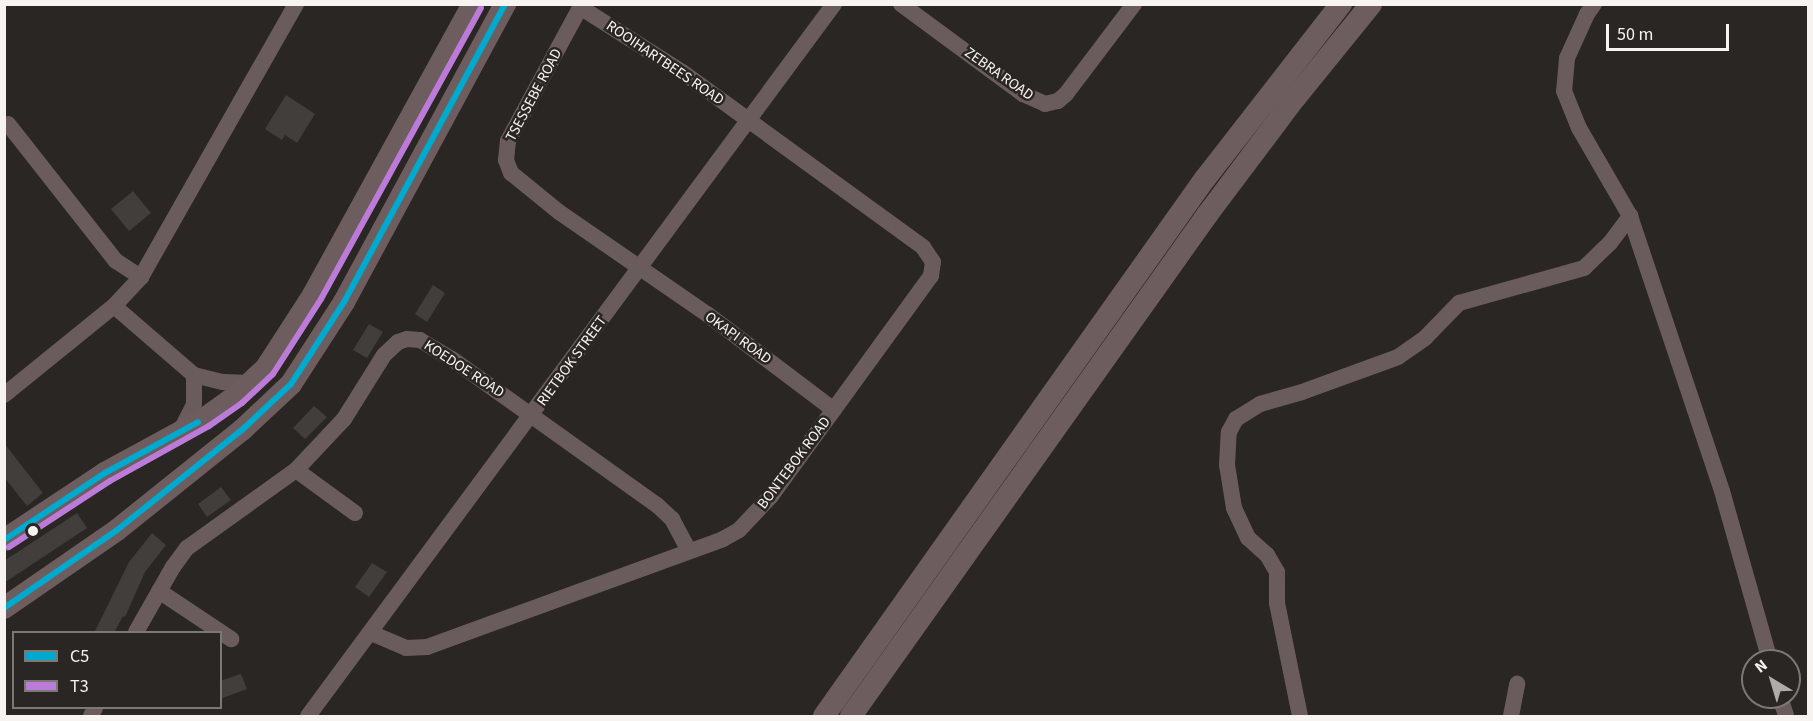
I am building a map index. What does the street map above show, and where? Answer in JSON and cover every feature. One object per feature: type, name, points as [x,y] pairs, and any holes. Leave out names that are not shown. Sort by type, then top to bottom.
[{"type":"main road","points":[[4,540],[105,473],[204,419],[251,383],[278,352],[313,295],[473,4]]},
{"type":"main road","points":[[4,608],[117,530],[242,430],[291,384],[344,302],[505,4]]},
{"type":"main road","points":[[824,717],[1204,180],[1341,4]]},
{"type":"main road","points":[[851,717],[1206,214],[1371,4]]},
{"type":"street","points":[[4,395],[114,306],[141,277],[296,4]]},
{"type":"street","name":"RIETBOK STREET","points":[[308,717],[834,4]]},
{"type":"street","name":"ZEBRA ROAD","points":[[901,4],[1023,94],[1045,104],[1058,101],[1066,94],[1134,4]]},
{"type":"street","points":[[1594,4],[1567,58],[1564,91],[1579,128],[1630,216],[1722,491],[1767,649]]},
{"type":"street","name":"ROOIHARTBEES ROAD","points":[[581,6],[624,33],[749,120]]},
{"type":"street","name":"TSESSEBE ROAD","points":[[581,6],[512,132],[506,148],[506,159],[512,172],[537,195],[641,267]]},
{"type":"street","name":"BONTEBOK ROAD","points":[[371,633],[406,648],[420,649],[723,539],[746,524],[834,410],[931,276],[933,262],[923,247],[749,120]]},
{"type":"street","points":[[8,124],[116,261],[141,277]]},
{"type":"street","points":[[1300,717],[1277,603],[1277,572],[1267,555],[1248,538],[1234,508],[1227,465],[1229,432],[1236,419],[1260,404],[1302,392],[1398,357],[1425,338],[1459,303],[1584,268],[1610,243],[1630,216]]},
{"type":"street","name":"OKAPI ROAD","points":[[641,267],[834,410]]},
{"type":"street","points":[[114,306],[194,375],[223,382],[251,383]]},
{"type":"street","name":"KOEDOE ROAD","points":[[137,631],[159,591],[188,548],[296,470],[328,438],[349,412],[384,355],[406,339],[420,340],[429,344],[533,414],[657,505],[672,519],[689,551]]},
{"type":"street","points":[[180,432],[194,404],[194,375]]},
{"type":"street","points":[[296,470],[356,513]]},
{"type":"street","points":[[159,591],[219,631]]},
{"type":"street","points":[[222,633],[231,639]]},
{"type":"street","points":[[1511,717],[1517,684]]},
{"type":"building","points":[[286,95],[315,114],[297,143],[285,135],[282,140],[265,129]]},
{"type":"building","points":[[133,191],[151,213],[129,231],[111,209]]},
{"type":"building","points":[[433,285],[445,293],[427,322],[415,314]]},
{"type":"building","points":[[369,324],[383,332],[367,358],[353,350]]},
{"type":"building","points":[[314,406],[327,417],[305,439],[293,428]]},
{"type":"building","points":[[4,443],[43,493],[27,506],[4,477]]},
{"type":"building","points":[[221,487],[231,500],[207,517],[198,504]]},
{"type":"building","points":[[77,513],[87,528],[4,583],[4,561]]},
{"type":"building","points":[[152,533],[166,545],[145,572],[125,617],[123,616],[115,631],[95,631],[129,562]]},
{"type":"building","points":[[372,563],[387,572],[369,597],[355,587]]},
{"type":"building","points":[[241,674],[247,689],[222,698],[222,680]]},
{"type":"transit line","name":"C5","points":[[4,608],[117,530],[242,430],[291,384],[344,302],[505,4]]},
{"type":"transit line","name":"T3","points":[[9,547],[110,481],[209,426],[242,403],[273,374],[321,299],[481,8]]},
{"type":"transit line","name":"C5","points":[[4,540],[105,473],[198,422]]}]
